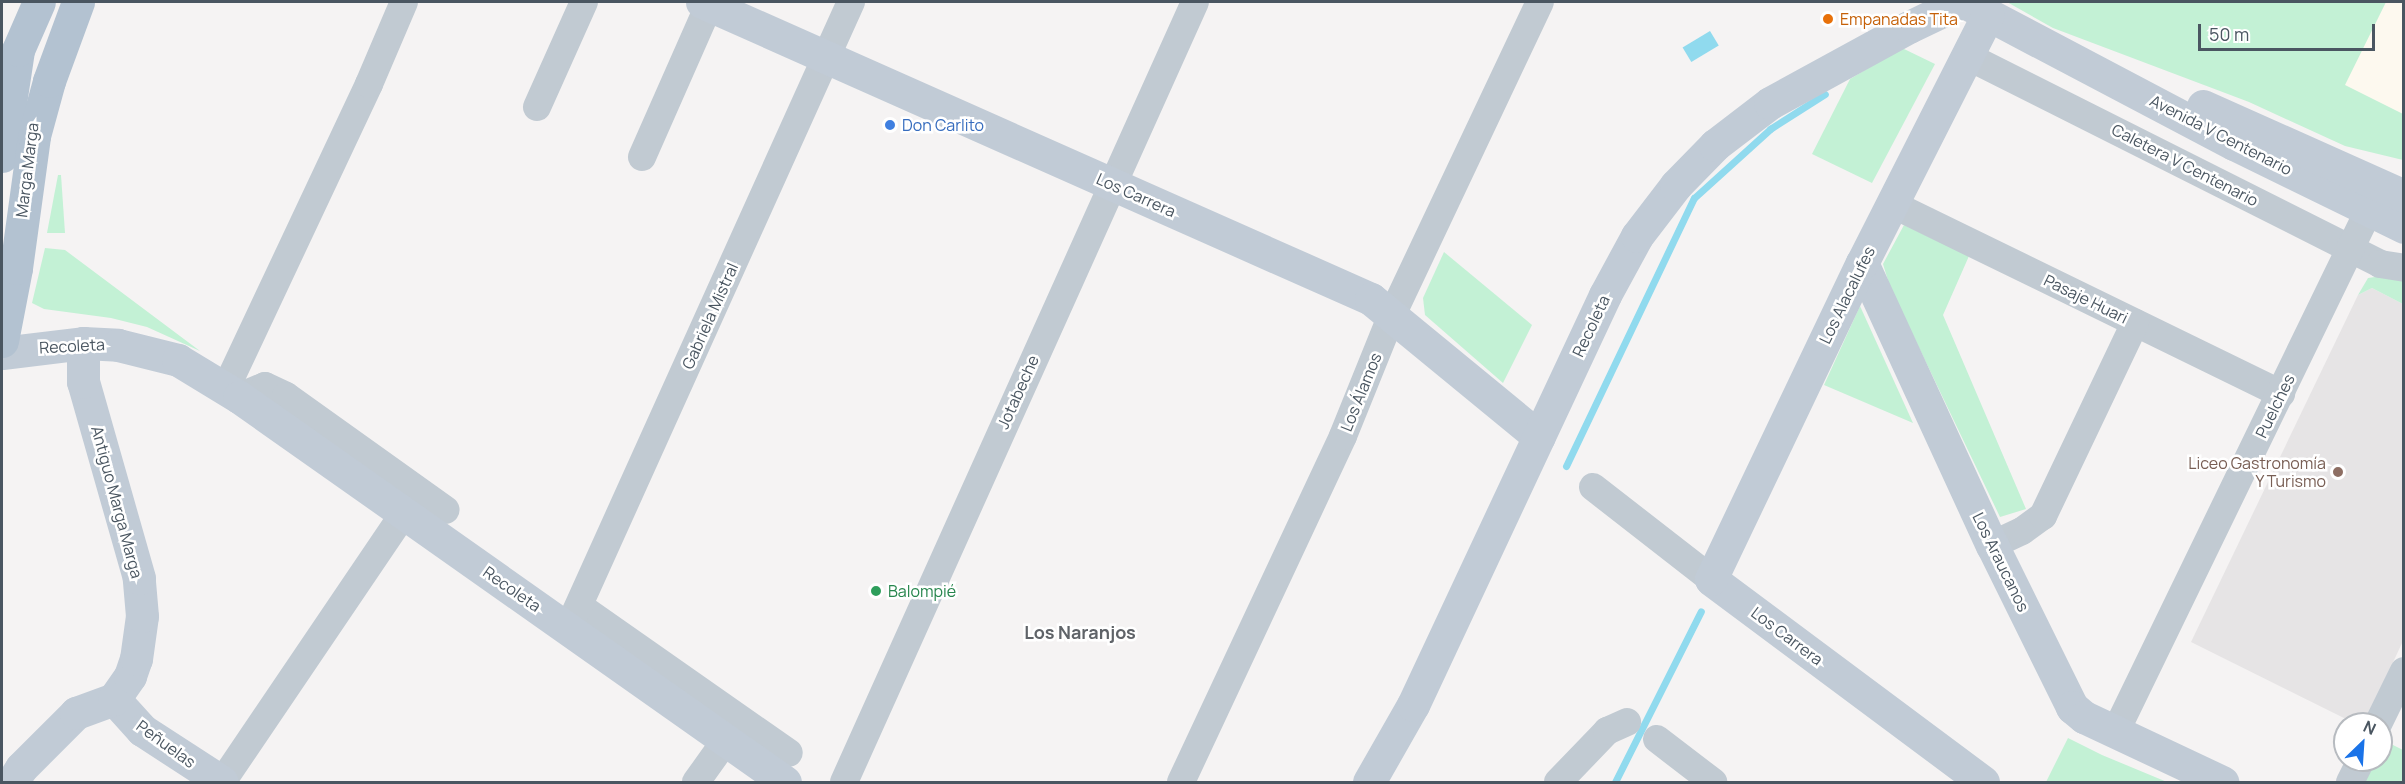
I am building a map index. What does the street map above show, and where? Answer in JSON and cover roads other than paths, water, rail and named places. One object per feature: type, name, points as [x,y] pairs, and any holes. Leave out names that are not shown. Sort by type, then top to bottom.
[{"type":"main road","name":"Marga Marga","points":[[2,156],[10,46],[39,2]]},
{"type":"main road","points":[[34,122],[78,2]]},
{"type":"main road","name":"Marga Marga","points":[[2,341],[16,268],[34,122]]},
{"type":"street","name":"Marga Marga","points":[[34,122],[45,48],[62,2]]},
{"type":"street","points":[[232,393],[404,2]]},
{"type":"street","points":[[537,106],[584,2]]},
{"type":"street","points":[[588,34],[602,2]]},
{"type":"street","name":"Gabriela Mistral","points":[[573,618],[851,2]]},
{"type":"street","name":"Jotabeche","points":[[844,783],[1111,184],[1195,2]]},
{"type":"street","name":"Los Álamos","points":[[1180,783],[1343,436],[1392,315],[1540,2]]},
{"type":"street","points":[[642,157],[705,3]]},
{"type":"street","name":"Los Carrera","points":[[705,3],[1371,298],[1539,437]]},
{"type":"street","name":"Recoleta","points":[[1369,783],[1413,705],[1616,275],[1637,236],[1676,185],[1715,145],[1770,103],[1909,27],[1971,6]]},
{"type":"street","name":"Avenida V Centenario","points":[[1971,6],[2234,144],[2403,227]]},
{"type":"street","name":"Los Alacalufes","points":[[1711,579],[1862,263],[1967,56],[1971,6]]},
{"type":"street","name":"Avenida V Centenario","points":[[2039,41],[2244,123],[2403,196]]},
{"type":"street","points":[[10,46],[34,122]]},
{"type":"street","name":"Caletera V Centenario","points":[[1967,56],[2380,264],[2403,268]]},
{"type":"street","name":"Pasaje Huari","points":[[1892,204],[2281,394]]},
{"type":"street","name":"Puelches","points":[[2116,731],[2369,210]]},
{"type":"street","name":"Los Araucanos","points":[[1862,263],[1992,545],[2072,707],[2084,717],[2222,783]]},
{"type":"street","points":[[1992,545],[2022,531],[2043,516],[2135,323]]},
{"type":"street","name":"Recoleta","points":[[2,353],[83,343],[118,345],[178,360],[232,393],[404,513],[573,618],[787,768]]},
{"type":"street","name":"Antiguo Marga Marga","points":[[83,343],[83,382],[139,578],[142,616],[136,659],[130,676],[114,699]]},
{"type":"street","points":[[232,393],[266,386],[286,396],[446,510]]},
{"type":"street","name":"Los Carrera","points":[[1593,487],[1711,579],[1983,783]]},
{"type":"street","points":[[222,782],[404,513]]},
{"type":"street","name":"Recoleta","points":[[573,618],[726,740],[787,768]]},
{"type":"street","points":[[2384,712],[2403,671]]},
{"type":"street","points":[[12,783],[21,768],[76,712],[114,699]]},
{"type":"street","name":"Peñuelas","points":[[114,699],[142,730],[222,782]]},
{"type":"street","points":[[1558,783],[1607,731],[1627,722]]},
{"type":"street","points":[[1657,739],[1713,783]]},
{"type":"street","points":[[696,783],[726,740]]},
{"type":"water","points":[[1710,31],[1719,46],[1691,62],[1683,47]]},
{"type":"waterway","points":[[1566,466],[1694,198],[1770,129],[1825,94]]},
{"type":"waterway","points":[[1615,782],[1701,611]]},
{"type":"place","name":"Empanadas Tita","points":[[1828,19]]},
{"type":"place","name":"Don Carlito","points":[[890,125]]},
{"type":"place","name":"Liceo Gastronomía Y Turismo","points":[[2338,472]]},
{"type":"place","name":"Balompié","points":[[876,591]]},
{"type":"district","name":"Los Naranjos","points":[[1080,632]]}]
